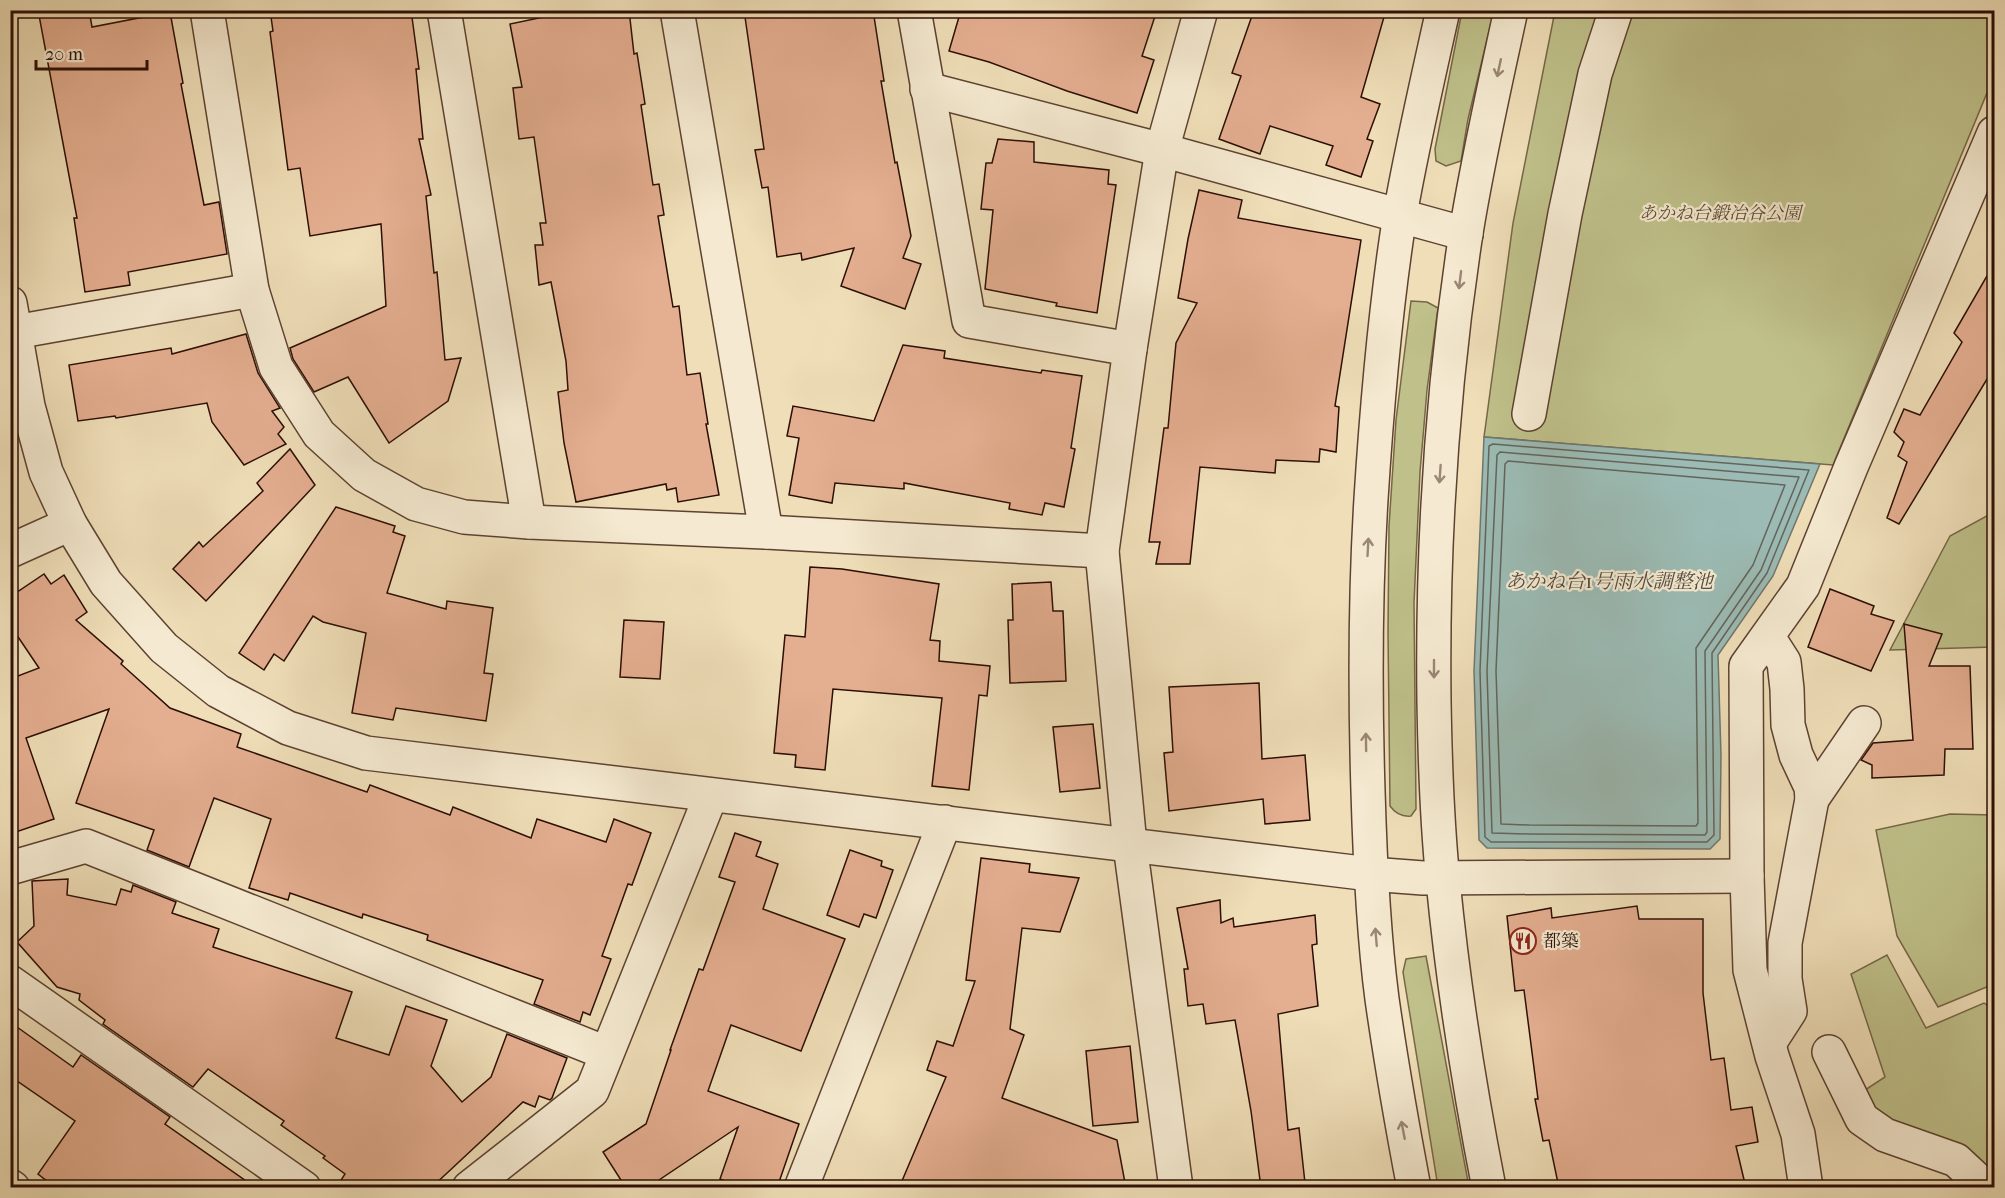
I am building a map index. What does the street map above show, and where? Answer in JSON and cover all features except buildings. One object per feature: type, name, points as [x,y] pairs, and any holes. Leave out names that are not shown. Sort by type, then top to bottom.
[{"type":"street","points":[[207,10],[252,290],[276,367],[319,434],[364,475],[416,504],[464,517],[1102,551]]},
{"type":"street","points":[[444,10],[529,522]]},
{"type":"street","points":[[678,10],[766,532]]},
{"type":"street","points":[[914,10],[969,321],[1130,349]]},
{"type":"street","points":[[1176,1188],[1130,845],[1102,551],[1130,349],[1162,150],[1201,10]]},
{"type":"street","points":[[1414,1188],[1382,998],[1370,874],[1365,657],[1375,431],[1400,216],[1412,149],[1443,10]]},
{"type":"street","points":[[1489,1188],[1474,1113],[1457,1001],[1442,878],[1435,759],[1435,555],[1442,439],[1466,234],[1478,165],[1511,10]]},
{"type":"street","points":[[1529,414],[1565,214],[1595,74],[1616,10]]},
{"type":"street","points":[[927,88],[1466,234]]},
{"type":"street","points":[[1806,1188],[1798,1134],[1750,970],[1746,666],[1803,586],[1876,407],[1995,133]]},
{"type":"street","points":[[252,290],[13,318],[28,406],[46,472],[70,524],[106,583],[164,648],[218,691],[288,728],[366,753],[1370,874],[1442,878],[1747,876]]},
{"type":"street","points":[[10,551],[70,524]]},
{"type":"street","points":[[1768,637],[1784,662],[1788,725],[1796,755],[1811,787],[1812,799],[1785,943],[1785,979],[1790,1011],[1770,1042]]},
{"type":"street","points":[[1812,799],[1864,723]]},
{"type":"street","points":[[469,1188],[592,1090],[711,795]]},
{"type":"street","points":[[801,1188],[945,822]]},
{"type":"street","points":[[10,868],[86,846],[606,1053]]},
{"type":"street","points":[[10,982],[304,1188]]},
{"type":"street","points":[[1829,1052],[1862,1119],[1885,1135],[1956,1160],[1986,1188]]},
{"type":"green space","points":[[1462,11],[1494,11],[1468,119],[1461,161],[1446,166],[1436,161],[1435,149]]},
{"type":"green space","name":"あかね台鍛冶谷公園","points":[[1555,11],[1994,11],[1994,76],[1833,465],[1484,437],[1513,223]]},
{"type":"green space","points":[[1411,301],[1427,302],[1438,308],[1427,390],[1420,472],[1414,603],[1416,809],[1411,816],[1404,816],[1390,806],[1389,526],[1396,420]]},
{"type":"green space","points":[[1994,512],[1994,647],[1890,650],[1950,536]]},
{"type":"green space","points":[[1950,814],[1994,815],[1994,984],[1938,1007],[1897,936],[1876,830]]},
{"type":"green space","points":[[1887,955],[1926,1028],[1984,1003],[1994,1010],[1994,1187],[1886,1127],[1856,1096],[1885,1077],[1851,974]]},
{"type":"green space","points":[[1426,956],[1469,1187],[1438,1187],[1403,972],[1406,959]]},
{"type":"water","name":"あかね台1号雨水調整池","points":[[1484,437],[1820,464],[1773,576],[1718,655],[1721,756],[1720,839],[1710,849],[1487,848],[1479,840],[1474,671]]},
{"type":"place","name":"都築","points":[[1523,941]]}]
